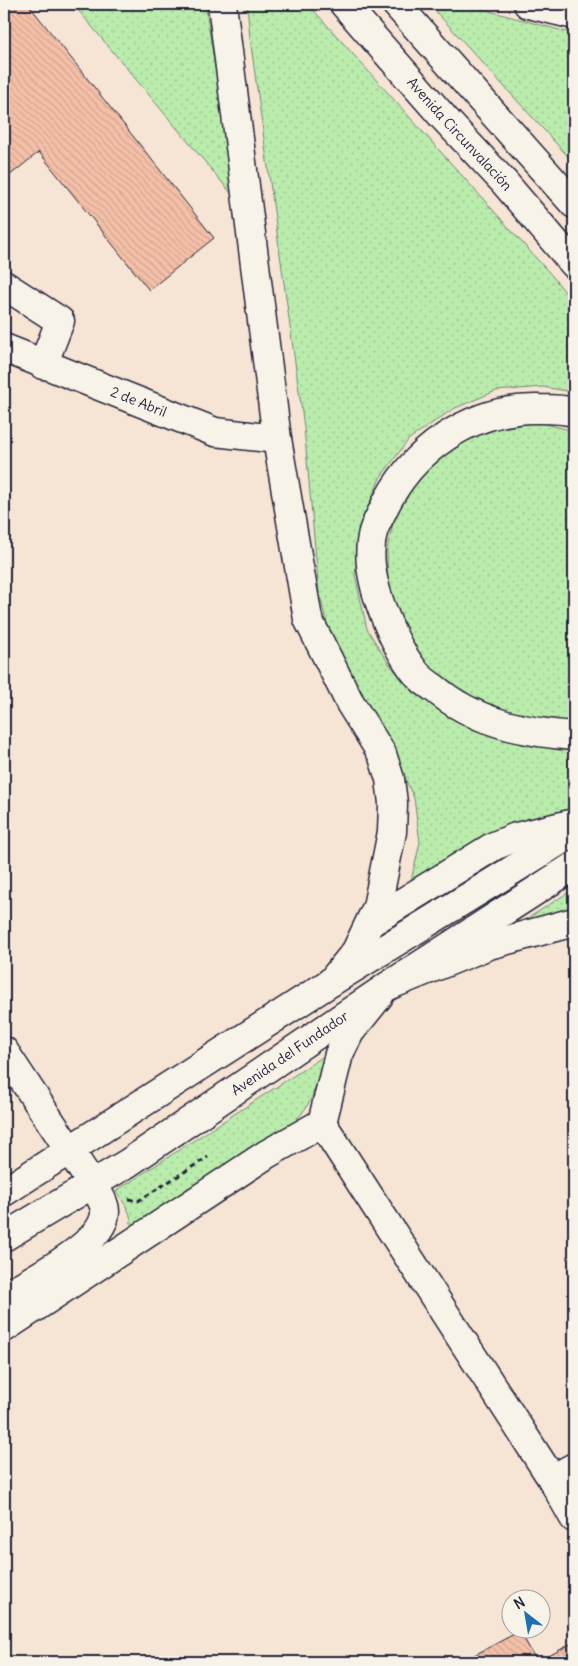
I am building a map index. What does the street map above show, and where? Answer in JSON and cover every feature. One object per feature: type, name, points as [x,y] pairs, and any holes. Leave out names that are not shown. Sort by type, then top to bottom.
[{"type":"main road","points":[[222,4],[277,439],[308,618],[350,703],[382,754],[390,779],[393,803],[392,832],[377,907],[356,951],[331,982]]},
{"type":"main road","name":"Avenida Circunvalación","points":[[344,4],[444,118],[504,182],[574,264]]},
{"type":"main road","points":[[396,4],[574,204]]},
{"type":"main road","points":[[528,4],[574,15]]},
{"type":"main road","points":[[4,285],[60,321],[43,365]]},
{"type":"main road","name":"2 de Abril","points":[[4,348],[215,432],[277,439]]},
{"type":"main road","points":[[574,412],[523,408],[488,415],[449,433],[411,464],[387,500],[373,532],[371,566],[378,600],[394,638],[417,674],[450,702],[491,722],[538,734],[574,736]]},
{"type":"main road","points":[[371,922],[494,846],[516,837],[574,823]]},
{"type":"main road","points":[[4,1192],[331,982],[574,832]]},
{"type":"main road","name":"Avenida del Fundador","points":[[4,1237],[98,1195],[128,1163],[388,986],[574,866]]},
{"type":"main road","points":[[4,1328],[267,1154],[322,1123],[339,1054],[350,1032],[388,986],[489,945],[574,922]]},
{"type":"main road","points":[[4,1051],[71,1150],[98,1195],[103,1223],[92,1239],[61,1261],[4,1296]]},
{"type":"main road","points":[[322,1123],[563,1473],[574,1518]]},
{"type":"path","points":[[98,1195],[138,1201],[213,1155]]},
{"type":"green space","points":[[73,4],[205,4],[236,199]]},
{"type":"green space","points":[[247,4],[308,4],[553,277],[574,303],[574,392],[542,387],[496,391],[453,409],[409,439],[380,478],[361,524],[355,575],[367,629],[389,664],[414,693],[455,720],[508,741],[574,748],[574,808],[552,813],[510,828],[411,881],[420,842],[414,798],[387,738],[329,632],[319,592],[304,427],[250,38]]},
{"type":"green space","points":[[429,4],[471,4],[482,9],[574,34],[574,163]]},
{"type":"green space","points":[[538,422],[574,431],[574,726],[545,725],[464,698],[411,651],[388,591],[387,549],[393,523],[405,496],[430,464],[463,441],[496,429]]},
{"type":"green space","points":[[527,851],[383,939],[392,922],[496,858]]},
{"type":"green space","points":[[574,889],[574,911],[517,925]]},
{"type":"green space","points":[[324,1056],[312,1098],[302,1114],[294,1122],[284,1131],[128,1233],[131,1221],[130,1216],[116,1191]]},
{"type":"building","points":[[4,4],[28,4],[214,238],[149,290],[39,152],[4,180]]},
{"type":"building","points":[[507,1638],[524,1638],[537,1662],[461,1662]]},
{"type":"building","points":[[574,1642],[574,1662],[538,1662]]}]
